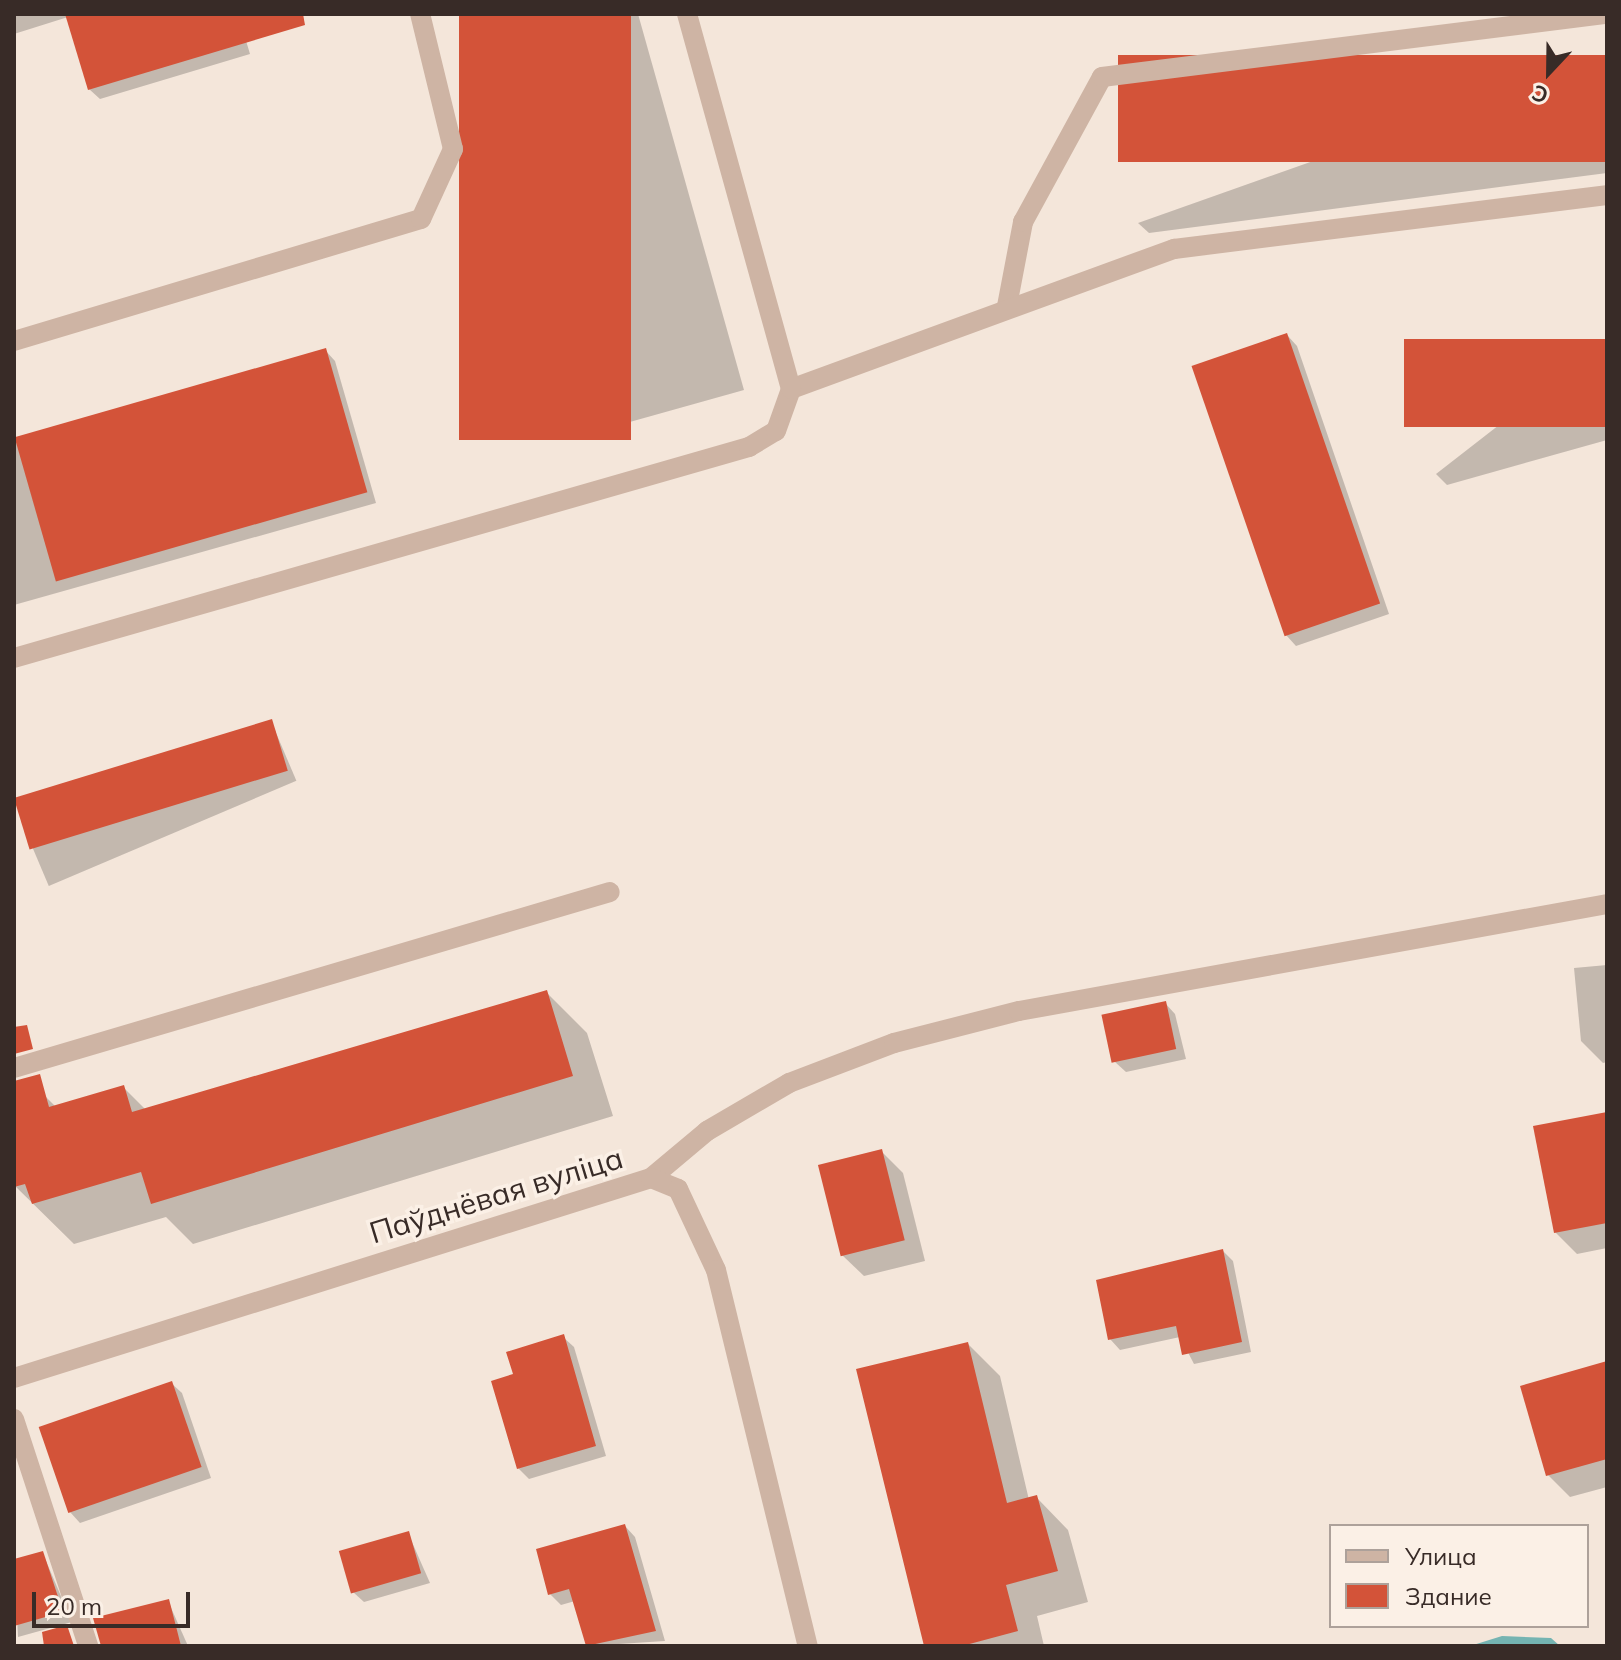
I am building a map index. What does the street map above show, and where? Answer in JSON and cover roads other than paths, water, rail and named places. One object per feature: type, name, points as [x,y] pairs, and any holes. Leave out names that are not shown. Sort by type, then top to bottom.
[{"type":"street","points":[[14,341],[421,219],[453,149],[420,14]]},
{"type":"street","points":[[14,658],[749,447],[776,431],[791,389],[687,14]]},
{"type":"street","points":[[1007,306],[1023,222],[1102,77],[1606,14]]},
{"type":"street","points":[[791,389],[1007,306],[1174,249],[1607,195]]},
{"type":"street","points":[[14,1068],[610,892]]},
{"type":"street","points":[[651,1178],[707,1131],[789,1083],[894,1043],[1019,1011],[1607,904]]},
{"type":"street","name":"Паўднёвая вуліца","points":[[14,1376],[651,1178],[678,1189],[716,1270],[808,1646]]},
{"type":"street","points":[[14,1419],[88,1646]]},
{"type":"water","points":[[1502,1636],[1551,1638],[1560,1646],[1470,1646]]}]
